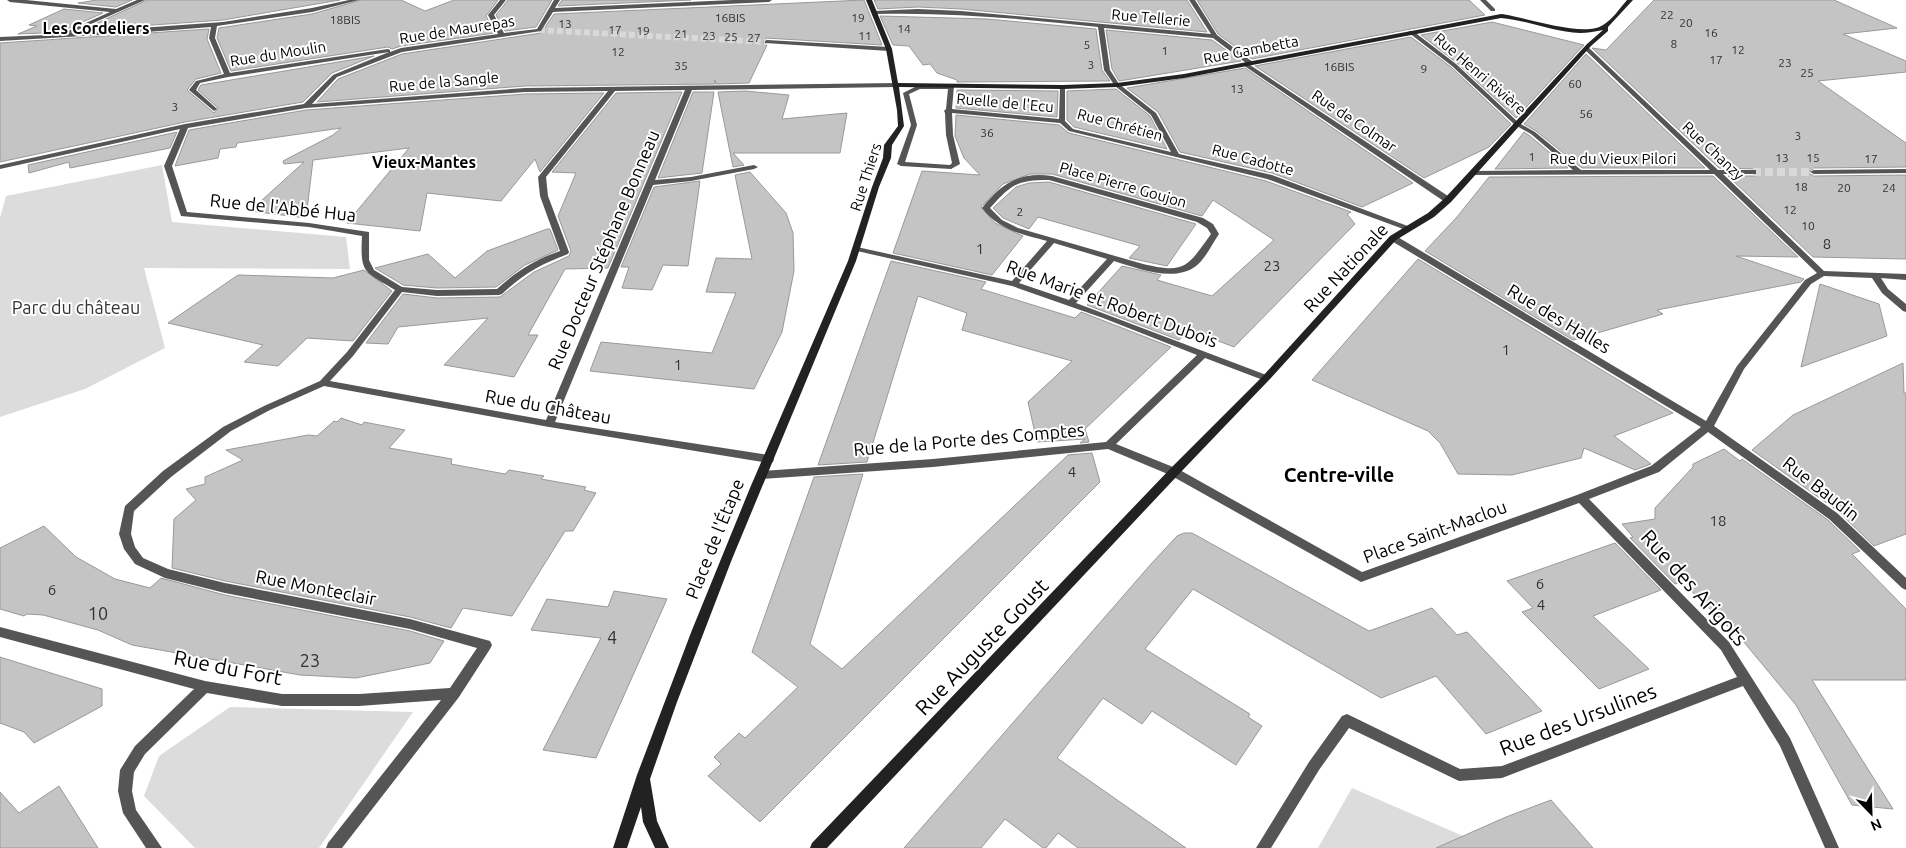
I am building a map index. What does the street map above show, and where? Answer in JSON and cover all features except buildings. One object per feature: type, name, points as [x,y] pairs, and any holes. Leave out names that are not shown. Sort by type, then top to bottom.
[{"type":"main road","name":"Rue Thiers","points":[[857,249],[887,158],[888,145],[901,126],[897,84],[889,49],[876,12],[869,0]]},
{"type":"main road","name":"Rue Nationale","points":[[1174,472],[1266,378],[1393,238],[1431,215],[1448,200],[1588,47],[1606,30],[1605,27],[1630,0]]},
{"type":"main road","name":"Rue Gambetta","points":[[897,84],[1063,87],[1117,85],[1184,76],[1501,16],[1523,18],[1578,32],[1605,27]]},
{"type":"main road","points":[[1578,32],[1585,38],[1588,47]]},
{"type":"main road","name":"Place de l'Étape","points":[[662,848],[650,822],[643,775],[685,663],[768,459],[857,249]]},
{"type":"main road","name":"Rue Auguste Goust","points":[[817,848],[1174,472]]},
{"type":"main road","points":[[620,848],[643,775]]},
{"type":"street","points":[[10,0],[116,11]]},
{"type":"street","points":[[63,35],[142,0]]},
{"type":"street","points":[[0,39],[136,32],[214,25],[283,15],[356,0]]},
{"type":"street","points":[[501,34],[491,15],[503,0]]},
{"type":"street","points":[[550,10],[557,0]]},
{"type":"street","points":[[550,10],[769,0]]},
{"type":"street","points":[[1192,0],[1215,36]]},
{"type":"street","points":[[1483,0],[1493,10]]},
{"type":"street","name":"Rue de Maurepas","points":[[306,106],[335,76],[402,50],[501,34],[539,30],[550,10]]},
{"type":"street","name":"Rue Tellerie","points":[[876,12],[951,11],[1215,36]]},
{"type":"street","points":[[214,25],[212,38],[228,75]]},
{"type":"street","points":[[1100,26],[1107,70],[1117,85],[1154,114],[1176,154]]},
{"type":"street","name":"Rue Henri Rivière","points":[[1411,32],[1454,65],[1517,124],[1533,133],[1580,173]]},
{"type":"street","name":"Rue de Colmar","points":[[1215,36],[1248,64],[1448,200]]},
{"type":"street","points":[[767,42],[889,49]]},
{"type":"street","name":"Rue Chanzy","points":[[1588,47],[1715,173],[1822,273]]},
{"type":"street","name":"Rue du Moulin","points":[[214,109],[192,90],[198,82],[228,75],[352,55],[402,50]]},
{"type":"street","name":"Rue de la Sangle","points":[[0,167],[185,126],[306,106],[483,92],[897,84]]},
{"type":"street","points":[[919,86],[952,87],[947,111],[950,142],[956,164],[952,167],[901,164],[914,124],[906,92],[919,86]]},
{"type":"street","name":"Rue Chrétien","points":[[1063,87],[1062,120],[1071,130],[1176,154]]},
{"type":"street","points":[[323,384],[350,354],[400,289],[437,293],[499,292],[519,274],[543,260],[565,252],[544,196],[542,176],[614,88]]},
{"type":"street","name":"Rue Docteur Stéphane Bonneau","points":[[549,424],[689,89]]},
{"type":"street","name":"Ruelle de l'Ecu","points":[[947,111],[1062,120]]},
{"type":"street","name":"Rue de l'Abbé Hua","points":[[185,126],[168,166],[184,214],[310,225],[366,234],[365,260],[371,272],[400,289]]},
{"type":"street","name":"Rue Cadotte","points":[[1176,154],[1269,177],[1409,228]]},
{"type":"street","points":[[650,183],[692,179],[754,167]]},
{"type":"street","points":[[1814,172],[1906,171]]},
{"type":"street","name":"Rue du Vieux Pilori","points":[[1473,173],[1753,172]]},
{"type":"street","name":"Place Pierre Goujon","points":[[1023,177],[1049,178],[1200,220],[1210,226],[1214,234],[1192,265],[1176,270],[1156,270],[1052,240],[1006,228],[994,219],[986,208],[1009,183],[1023,177]]},
{"type":"street","name":"Rue des Halles","points":[[1393,238],[1708,427]]},
{"type":"street","points":[[1014,284],[1052,240]]},
{"type":"street","name":"Rue Marie et Robert Dubois","points":[[857,249],[1014,284],[1071,303],[1266,378]]},
{"type":"street","points":[[1071,303],[1112,258]]},
{"type":"street","points":[[1708,427],[1740,368],[1808,282],[1822,273],[1906,277]]},
{"type":"street","points":[[1876,277],[1885,291],[1906,308]]},
{"type":"street","points":[[1109,445],[1203,354]]},
{"type":"street","name":"Rue du Château","points":[[323,384],[549,424],[768,459]]},
{"type":"street","name":"Rue Monteclair","points":[[323,384],[267,408],[227,429],[167,474],[129,509],[125,534],[130,549],[139,561],[165,573],[225,588],[410,624],[486,645],[454,693]]},
{"type":"street","name":"Place Saint-Maclou","points":[[1174,472],[1361,577],[1581,498],[1655,469],[1708,427]]},
{"type":"street","name":"Rue Baudin","points":[[1708,427],[1832,516],[1906,586]]},
{"type":"street","name":"Rue de la Porte des Comptes","points":[[762,475],[933,463],[1109,445],[1174,472]]},
{"type":"street","name":"Rue des Arigots","points":[[1581,498],[1725,646],[1785,742],[1832,848]]},
{"type":"street","name":"Rue du Fort","points":[[0,632],[205,687],[282,700],[359,700],[454,693]]},
{"type":"street","name":"Rue des Ursulines","points":[[1263,848],[1314,766],[1346,720],[1459,775],[1502,772],[1746,679]]},
{"type":"street","points":[[155,848],[130,813],[125,791],[127,770],[140,750],[205,687]]},
{"type":"street","points":[[333,848],[454,693]]},
{"type":"green space","name":"Parc du château","points":[[162,165],[172,222],[346,237],[350,269],[144,268],[165,348],[85,389],[0,417],[0,218],[6,196]]},
{"type":"green space","points":[[230,707],[413,712],[319,848],[195,848],[144,796],[159,756]]},
{"type":"green space","points":[[1352,788],[1463,836],[1439,848],[1318,848]]},
{"type":"tunnel","points":[[539,30],[767,42]]},
{"type":"tunnel","points":[[1753,172],[1814,172]]},
{"type":"district","name":"Les Cordeliers","points":[[96,28]]},
{"type":"district","name":"Vieux-Mantes","points":[[424,162]]},
{"type":"district","name":"Centre-ville","points":[[1339,475]]}]
